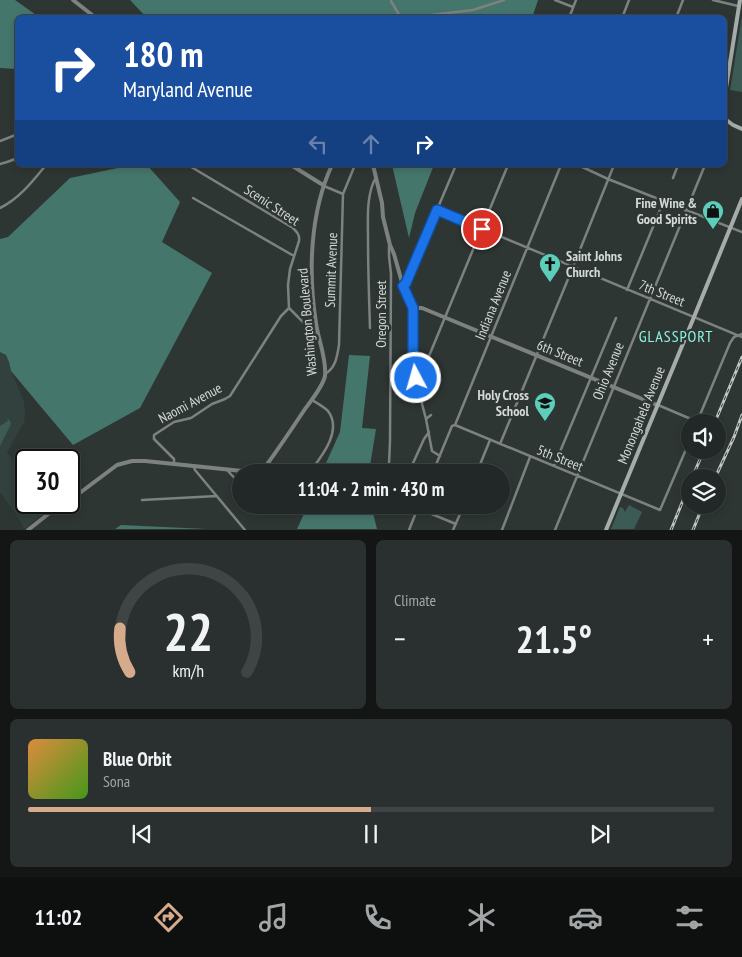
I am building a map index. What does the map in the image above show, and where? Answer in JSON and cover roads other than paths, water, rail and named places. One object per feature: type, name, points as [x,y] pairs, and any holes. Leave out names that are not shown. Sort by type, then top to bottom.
[{"type":"main road","points":[[727,80],[740,0]]},
{"type":"main road","points":[[727,120],[742,129]]},
{"type":"main road","name":"Monongahela Avenue","points":[[606,530],[742,199]]},
{"type":"street","points":[[73,0],[92,15]]},
{"type":"street","points":[[431,15],[473,10],[504,0]]},
{"type":"street","points":[[555,0],[573,7]]},
{"type":"street","points":[[569,15],[576,0]]},
{"type":"street","points":[[623,15],[630,0]]},
{"type":"street","points":[[677,15],[683,0]]},
{"type":"street","points":[[712,0],[738,6]]},
{"type":"street","points":[[391,1],[399,15]]},
{"type":"street","points":[[0,141],[15,135]]},
{"type":"street","points":[[0,164],[15,159]]},
{"type":"street","points":[[0,208],[20,194],[44,167]]},
{"type":"street","name":"Scenic Street","points":[[191,167],[293,228],[298,233],[300,238],[290,269],[288,285],[289,308]]},
{"type":"street","points":[[294,167],[323,185],[343,194]]},
{"type":"street","points":[[323,185],[331,167]]},
{"type":"street","name":"Summit Avenue","points":[[325,374],[333,367],[339,346],[343,194],[354,167]]},
{"type":"street","points":[[374,167],[390,245],[403,286],[413,308],[413,370],[432,451],[440,456]]},
{"type":"street","points":[[403,286],[406,283],[455,167]]},
{"type":"street","points":[[416,378],[422,372],[507,167]]},
{"type":"street","name":"Indiana Avenue","points":[[436,464],[560,167]]},
{"type":"street","points":[[582,167],[742,232]]},
{"type":"street","points":[[500,444],[574,267],[613,167]]},
{"type":"street","points":[[673,178],[677,167]]},
{"type":"street","name":"Ohio Avenue","points":[[555,530],[704,167]]},
{"type":"street","points":[[370,328],[368,213],[372,182],[376,176]]},
{"type":"street","name":"Washington Boulevard","points":[[267,464],[312,400],[325,374],[313,295],[314,223],[323,185]]},
{"type":"street","points":[[193,198],[294,256]]},
{"type":"street","name":"7th Street","points":[[437,210],[741,336]]},
{"type":"street","points":[[627,290],[660,210]]},
{"type":"street","name":"Oregon Street","points":[[388,464],[390,245]]},
{"type":"street","points":[[289,308],[313,332],[318,334]]},
{"type":"street","name":"Naomi Avenue","points":[[174,464],[174,459],[154,439],[154,435],[174,422],[190,418],[212,404],[230,396],[281,316],[289,308]]},
{"type":"street","name":"6th Street","points":[[413,308],[422,308],[681,415]]},
{"type":"street","points":[[554,466],[616,318]]},
{"type":"street","points":[[701,414],[730,343],[734,337],[741,336]]},
{"type":"street","points":[[312,400],[327,410],[332,418],[333,430],[328,447],[316,464]]},
{"type":"street","points":[[426,419],[431,415]]},
{"type":"street","name":"5th Street","points":[[453,426],[660,510],[682,459]]},
{"type":"street","points":[[413,464],[429,432]]},
{"type":"street","points":[[480,464],[490,440]]},
{"type":"street","points":[[502,530],[530,457]]},
{"type":"street","name":"Washington Boulevard","points":[[80,492],[117,465],[132,461],[232,470]]},
{"type":"street","points":[[193,466],[245,530]]},
{"type":"street","points":[[227,470],[232,475]]},
{"type":"street","points":[[142,500],[217,496]]},
{"type":"street","name":"Washington Boulevard","points":[[28,530],[48,514]]},
{"type":"street","points":[[409,530],[415,514]]},
{"type":"street","points":[[435,514],[456,524]]},
{"type":"street","points":[[454,530],[460,514]]},
{"type":"railway","points":[[718,414],[742,357]]},
{"type":"railway","points":[[719,469],[742,415]]},
{"type":"railway","points":[[696,469],[700,459]]},
{"type":"railway","points":[[671,530],[681,505]]},
{"type":"railway","points":[[693,530],[699,514]]},
{"type":"place","name":"Fine Wine & Good Spirits","points":[[713,230]]},
{"type":"place","name":"Saint Johns Church","points":[[550,283]]},
{"type":"place","name":"Holy Cross School","points":[[545,422]]},
{"type":"district","name":"GLASSPORT","points":[[676,336]]}]
